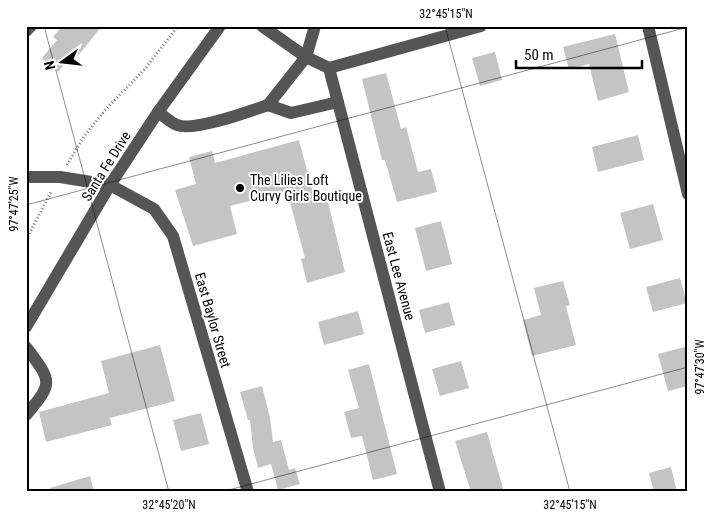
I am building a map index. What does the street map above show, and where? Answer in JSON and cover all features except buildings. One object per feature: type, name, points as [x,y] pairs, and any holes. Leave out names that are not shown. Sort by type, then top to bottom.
[{"type":"street","points":[[26,31],[31,26]]},
{"type":"street","name":"Santa Fe Drive","points":[[26,327],[110,185],[158,112],[220,26]]},
{"type":"street","points":[[262,26],[306,56],[329,68],[456,30],[480,26]]},
{"type":"street","points":[[158,112],[177,125],[186,126],[222,120],[268,105],[306,56],[315,26]]},
{"type":"street","points":[[648,26],[688,194]]},
{"type":"street","name":"East Lee Avenue","points":[[329,68],[440,492]]},
{"type":"street","points":[[268,105],[291,113],[338,102]]},
{"type":"street","name":"East Baylor Street","points":[[26,177],[60,177],[110,185],[154,209],[174,236],[248,492]]},
{"type":"street","points":[[26,347],[46,377],[46,392],[26,415]]},
{"type":"path","points":[[26,240],[60,177],[90,129],[106,109],[144,70],[178,26]]},
{"type":"place","name":"The Lilies Loft Curvy Girls Boutique","points":[[240,188]]}]
